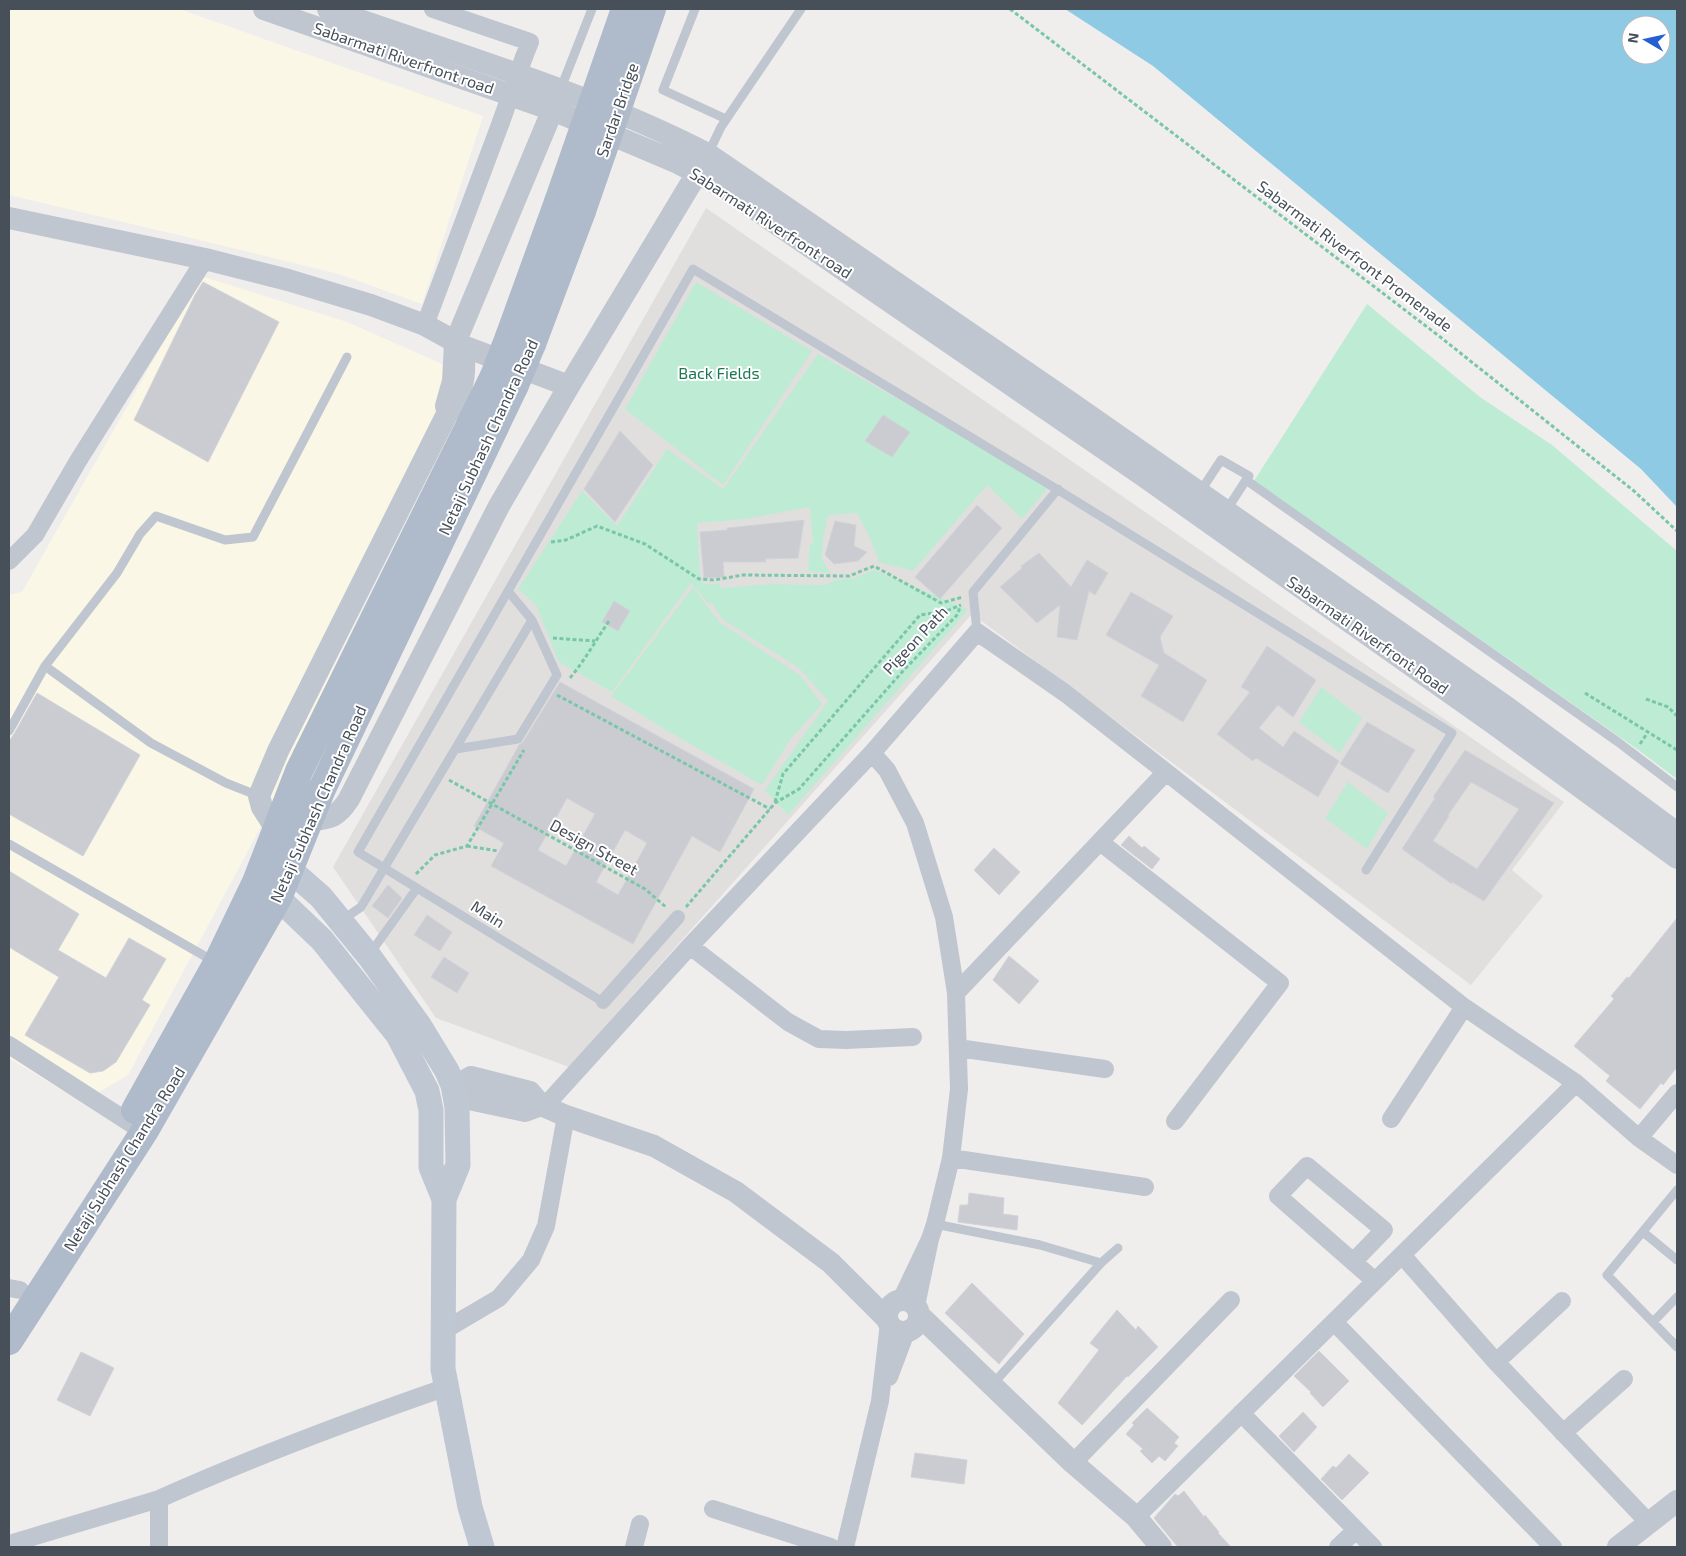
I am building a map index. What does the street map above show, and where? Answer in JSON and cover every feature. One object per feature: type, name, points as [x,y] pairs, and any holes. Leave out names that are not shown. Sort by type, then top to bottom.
[{"type":"main road","name":"Sardar Bridge","points":[[570,206],[625,9]]},
{"type":"main road","name":"Sardar Bridge","points":[[570,206],[652,9]]},
{"type":"main road","name":"Netaji Subhash Chandra Road","points":[[9,1340],[136,1127],[278,898],[308,821],[505,380],[570,206]]},
{"type":"main road","name":"Netaji Subhash Chandra Road","points":[[13,1295],[136,1127],[256,882],[298,771],[505,380]]},
{"type":"main road","points":[[266,854],[289,869],[321,896],[419,1025],[448,1070],[455,1085],[458,1165],[444,1198],[443,1369],[470,1507],[482,1547]]},
{"type":"main road","points":[[256,882],[278,898],[322,940],[398,1035],[427,1091],[430,1110],[431,1167],[444,1198]]},
{"type":"street","name":"Sabarmati Riverfront road","points":[[264,9],[553,110],[676,162],[703,164]]},
{"type":"street","name":"Sabarmati Riverfront road","points":[[328,9],[561,88],[675,137],[703,164],[1061,408]]},
{"type":"street","points":[[425,325],[530,42],[433,9]]},
{"type":"street","points":[[276,828],[262,807],[259,796],[278,750],[448,412],[446,406],[453,381],[459,344],[494,252],[561,88]]},
{"type":"street","points":[[308,821],[330,818],[337,814],[349,799],[499,506],[703,164]]},
{"type":"street","points":[[9,218],[205,259],[288,280],[372,305],[425,325],[459,344],[569,386]]},
{"type":"street","points":[[9,561],[36,535],[78,461],[205,259]]},
{"type":"street","name":"Sabarmati Riverfront Road","points":[[1061,408],[1200,493],[1508,708],[1677,833]]},
{"type":"street","name":"Sabarmati Riverfront Road","points":[[1061,408],[1677,858]]},
{"type":"street","points":[[427,1091],[455,1085],[469,1099],[525,1111],[543,1105],[872,753],[978,632],[1065,692],[1464,1007],[1576,1083],[1640,1138],[1677,1165]]},
{"type":"street","points":[[845,1547],[880,1401],[903,1316],[932,1232],[951,1158],[959,1089],[956,993],[944,916],[915,823],[887,770],[872,753]]},
{"type":"street","points":[[956,993],[1166,772]]},
{"type":"street","points":[[1100,842],[1280,983],[1175,1121]]},
{"type":"street","points":[[603,1002],[678,917]]},
{"type":"street","points":[[690,946],[788,1022],[819,1039],[846,1040],[913,1037]]},
{"type":"street","points":[[1391,1119],[1464,1007]]},
{"type":"street","points":[[9,1045],[136,1127]]},
{"type":"street","points":[[958,1048],[1105,1069]]},
{"type":"street","points":[[1136,1517],[1576,1083]]},
{"type":"street","points":[[1640,1138],[1677,1093]]},
{"type":"street","points":[[543,1105],[566,1116],[654,1146],[736,1192],[985,1379],[1073,1462],[1136,1517],[1162,1547]]},
{"type":"street","points":[[443,1331],[499,1298],[531,1260],[546,1226],[566,1116]]},
{"type":"street","points":[[951,1158],[1145,1187]]},
{"type":"street","points":[[1353,1262],[1384,1230],[1307,1166],[1278,1196],[1353,1262],[1375,1281]]},
{"type":"street","points":[[1402,1255],[1496,1362],[1649,1524]]},
{"type":"street","points":[[1073,1462],[1231,1300]]},
{"type":"street","points":[[1496,1362],[1562,1301]]},
{"type":"street","points":[[1334,1322],[1553,1547]]},
{"type":"street","points":[[1563,1433],[1624,1379]]},
{"type":"street","points":[[9,1544],[159,1499],[277,1448],[446,1387]]},
{"type":"street","points":[[1241,1413],[1373,1547]]},
{"type":"street","points":[[159,1499],[159,1547]]},
{"type":"street","points":[[1618,1547],[1677,1501]]},
{"type":"street","points":[[713,1509],[831,1547]]},
{"type":"street","points":[[634,1547],[640,1524]]},
{"type":"street","points":[[1338,1547],[1356,1530]]},
{"type":"lane","points":[[561,88],[592,9]]},
{"type":"lane","points":[[695,9],[663,90],[726,119]]},
{"type":"lane","points":[[703,164],[726,119],[801,9]]},
{"type":"lane","points":[[456,749],[518,739],[557,675],[532,620],[508,591],[693,269],[1058,490],[1452,733],[1366,870]]},
{"type":"lane","points":[[9,731],[45,666],[117,573],[140,534],[156,516],[225,540],[253,538],[347,357]]},
{"type":"lane","points":[[1200,493],[1221,460],[1249,476],[1226,511]]},
{"type":"lane","points":[[1246,480],[1618,742],[1677,787]]},
{"type":"lane","points":[[978,632],[973,592],[1058,490]]},
{"type":"lane","name":"Main","points":[[508,591],[358,852],[603,1002]]},
{"type":"lane","points":[[341,921],[360,907],[532,620]]},
{"type":"lane","points":[[45,666],[151,743],[226,783],[259,796]]},
{"type":"lane","points":[[9,844],[217,963]]},
{"type":"lane","points":[[368,956],[417,888]]},
{"type":"lane","points":[[1677,1190],[1607,1275],[1677,1347]]},
{"type":"lane","points":[[932,1232],[1040,1245],[1101,1263]]},
{"type":"lane","points":[[1643,1232],[1677,1260]]},
{"type":"lane","points":[[985,1379],[1118,1248]]},
{"type":"lane","points":[[1653,1322],[1677,1297]]},
{"type":"path","name":"Sabarmati Riverfront Promenade","points":[[1010,9],[1439,336],[1634,491],[1677,531]]},
{"type":"path","points":[[535,544],[566,540],[597,526],[645,544],[699,579],[714,580],[743,575],[849,576],[874,566],[941,603],[969,597]]},
{"type":"path","name":"Pigeon Path","points":[[678,917],[775,803],[799,789],[903,671],[958,614],[960,606],[946,611],[920,615],[783,774],[775,803]]},
{"type":"path","points":[[566,681],[582,663],[609,621]]},
{"type":"path","points":[[540,637],[595,641]]},
{"type":"path","points":[[551,702],[561,688]]},
{"type":"path","points":[[1585,693],[1677,750]]},
{"type":"path","points":[[556,694],[770,809]]},
{"type":"path","points":[[1646,699],[1668,707],[1677,716]]},
{"type":"path","points":[[1637,748],[1648,732]]},
{"type":"path","points":[[467,846],[527,745]]},
{"type":"path","name":"Design Street","points":[[493,805],[645,889],[678,917]]},
{"type":"path","points":[[407,882],[435,855],[467,846],[498,850]]},
{"type":"shaded area","points":[[9,9],[179,9],[483,116],[422,304],[339,274],[9,195]]},
{"type":"shaded area","points":[[706,208],[1564,802],[1512,870],[1543,896],[1471,985],[972,614],[569,1067],[436,1018],[333,867]]},
{"type":"shaded area","points":[[201,276],[347,322],[440,363],[469,384],[337,661],[273,804],[128,1075],[99,1092],[75,1098],[9,1058],[9,595],[22,592]]},
{"type":"green space","name":"Back Fields","points":[[696,282],[812,351],[723,485],[625,409]]},
{"type":"green space","points":[[1367,304],[1480,397],[1552,445],[1677,551],[1677,779],[1254,481]]},
{"type":"green space","points":[[818,354],[1050,485],[1022,519],[987,485],[913,571],[879,562],[870,538],[857,513],[828,515],[821,557],[830,573],[808,571],[810,544],[813,544],[810,507],[745,519],[697,523],[700,575],[703,584],[719,584],[721,588],[772,584],[825,585],[836,580],[855,578],[874,570],[967,609],[963,616],[788,815],[765,790],[828,701],[799,668],[722,619],[712,603],[709,604],[691,583],[612,692],[559,662],[536,605],[518,589],[582,491],[617,526],[667,449],[723,489]]},
{"type":"green space","points":[[693,587],[720,623],[800,675],[822,704],[789,741],[762,785],[611,696]]},
{"type":"green space","points":[[1321,687],[1362,718],[1340,753],[1299,722]]},
{"type":"green space","points":[[1348,782],[1388,813],[1367,849],[1325,818]]},
{"type":"water","points":[[1065,9],[1677,9],[1677,507],[1641,469],[1153,66]]},
{"type":"building","points":[[203,282],[279,322],[208,462],[134,420]]},
{"type":"building","points":[[883,415],[910,432],[892,457],[865,441]]},
{"type":"building","points":[[620,431],[653,465],[615,522],[584,489]]},
{"type":"building","points":[[977,505],[1002,528],[940,599],[915,577]]},
{"type":"building","points":[[804,520],[798,558],[765,559],[766,562],[723,562],[724,577],[704,578],[700,532]]},
{"type":"building","points":[[835,521],[856,525],[854,546],[867,552],[858,561],[834,564],[825,555]]},
{"type":"building","points":[[1039,553],[1071,587],[1087,560],[1108,573],[1095,595],[1089,591],[1077,640],[1057,637],[1060,605],[1037,623],[1000,587],[1022,568],[1021,566]]},
{"type":"building","points":[[1131,592],[1173,616],[1160,637],[1164,653],[1207,680],[1183,722],[1141,696],[1159,665],[1106,635]]},
{"type":"building","points":[[614,601],[630,611],[618,631],[602,622]]},
{"type":"building","points":[[1267,646],[1316,680],[1293,717],[1278,705],[1259,728],[1283,747],[1294,731],[1339,761],[1318,797],[1256,758],[1253,761],[1217,734],[1250,692],[1241,687]]},
{"type":"building","points":[[560,682],[754,789],[720,852],[692,836],[633,944],[491,866],[504,843],[474,826],[519,745],[523,742]],"holes":[[[567,798],[595,814],[566,866],[538,850]],[[625,830],[647,843],[618,895],[596,882]]]},
{"type":"building","points":[[37,693],[140,755],[83,856],[9,814],[9,741]]},
{"type":"building","points":[[1367,722],[1415,750],[1388,793],[1340,764]]},
{"type":"building","points":[[1465,750],[1554,803],[1484,901],[1452,882],[1452,884],[1402,849],[1435,798],[1433,797]],"holes":[[[1471,782],[1519,809],[1477,869],[1433,841]]]},
{"type":"building","points":[[1129,836],[1142,848],[1144,846],[1160,859],[1152,869],[1121,845]]},
{"type":"building","points":[[994,848],[1020,872],[999,895],[974,870]]},
{"type":"building","points":[[9,871],[79,914],[58,950],[106,978],[129,938],[166,959],[142,1000],[150,1005],[116,1062],[103,1071],[90,1073],[25,1035],[59,977],[9,947]]},
{"type":"building","points":[[388,885],[402,898],[388,918],[372,906]]},
{"type":"building","points":[[427,915],[452,932],[440,951],[414,935]]},
{"type":"building","points":[[1677,918],[1677,1067],[1640,1109],[1606,1081],[1610,1076],[1574,1046],[1614,999],[1611,996],[1627,977],[1629,978]]},
{"type":"building","points":[[1009,956],[1039,981],[1019,1004],[993,980]]},
{"type":"building","points":[[444,957],[469,973],[457,993],[431,977]]},
{"type":"building","points":[[969,1193],[1004,1198],[1003,1214],[1018,1216],[1017,1230],[958,1222],[960,1205],[968,1205]]},
{"type":"building","points":[[972,1283],[1024,1334],[999,1364],[945,1313]]},
{"type":"building","points":[[1117,1310],[1136,1330],[1138,1326],[1158,1347],[1127,1376],[1082,1425],[1058,1403],[1099,1350],[1090,1343]]},
{"type":"building","points":[[1319,1351],[1349,1381],[1323,1407],[1294,1376]]},
{"type":"building","points":[[81,1352],[114,1368],[90,1416],[57,1400]]},
{"type":"building","points":[[1147,1408],[1179,1437],[1174,1443],[1178,1446],[1165,1461],[1159,1456],[1152,1463],[1140,1451],[1143,1449],[1126,1434],[1134,1425],[1132,1423]]},
{"type":"building","points":[[1303,1412],[1317,1427],[1294,1452],[1279,1436]]},
{"type":"building","points":[[915,1453],[967,1460],[964,1484],[911,1477]]},
{"type":"building","points":[[1349,1454],[1369,1473],[1342,1500],[1321,1479],[1333,1466],[1336,1468]]},
{"type":"building","points":[[1184,1491],[1231,1547],[1178,1547],[1172,1540],[1154,1518],[1175,1494],[1178,1496]]}]
